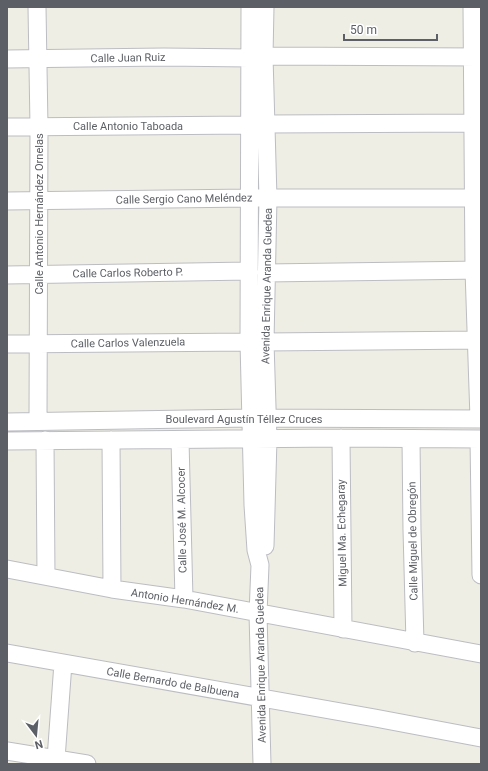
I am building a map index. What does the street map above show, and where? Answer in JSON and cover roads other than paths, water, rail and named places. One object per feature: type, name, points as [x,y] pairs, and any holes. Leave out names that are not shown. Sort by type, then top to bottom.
[{"type":"street","name":"Calle Antonio Hernández Ornelas","points":[[37,7],[40,127],[38,421]]},
{"type":"street","name":"Avenida Enrique Aranda Guedea","points":[[250,7],[266,124],[268,198],[266,273],[257,342],[250,418],[256,550],[260,565]]},
{"type":"street","name":"Avenida Enrique Aranda Guedea","points":[[262,764],[258,614],[260,565],[265,546],[268,418],[249,271],[248,198],[250,126],[257,57],[265,7]]},
{"type":"street","points":[[472,7],[477,57],[477,270],[480,419]]},
{"type":"street","name":"Calle Juan Ruiz","points":[[7,59],[164,57],[477,57]]},
{"type":"street","points":[[266,124],[477,123]]},
{"type":"street","name":"Calle Antonio Taboada","points":[[7,127],[250,126]]},
{"type":"street","name":"Calle Sergio Cano Meléndez","points":[[7,201],[248,198],[477,198]]},
{"type":"street","points":[[266,273],[477,270]]},
{"type":"street","name":"Calle Carlos Roberto P.","points":[[7,275],[249,271]]},
{"type":"street","name":"Calle Carlos Valenzuela","points":[[7,344],[478,340]]},
{"type":"street","name":"Boulevard Agustín Téllez Cruces","points":[[7,422],[250,418],[480,419]]},
{"type":"street","name":"Boulevard Agustín Téllez Cruces","points":[[7,441],[341,438],[480,439]]},
{"type":"street","name":"Miguel Ma. Echegaray","points":[[341,438],[343,629]]},
{"type":"street","name":"Calle Miguel de Obregón","points":[[412,439],[412,530],[415,643]]},
{"type":"street","points":[[480,439],[481,575]]},
{"type":"street","points":[[45,440],[46,576]]},
{"type":"street","points":[[111,440],[112,589]]},
{"type":"street","name":"Calle José M. Alcocer","points":[[180,440],[184,599]]},
{"type":"street","name":"Antonio Hernández M.","points":[[7,569],[112,589],[184,599],[258,614],[481,654]]},
{"type":"street","name":"Calle Bernardo de Balbuena","points":[[7,653],[178,682],[481,738]]},
{"type":"street","points":[[56,759],[63,663]]},
{"type":"street","points":[[7,750],[87,764]]}]
